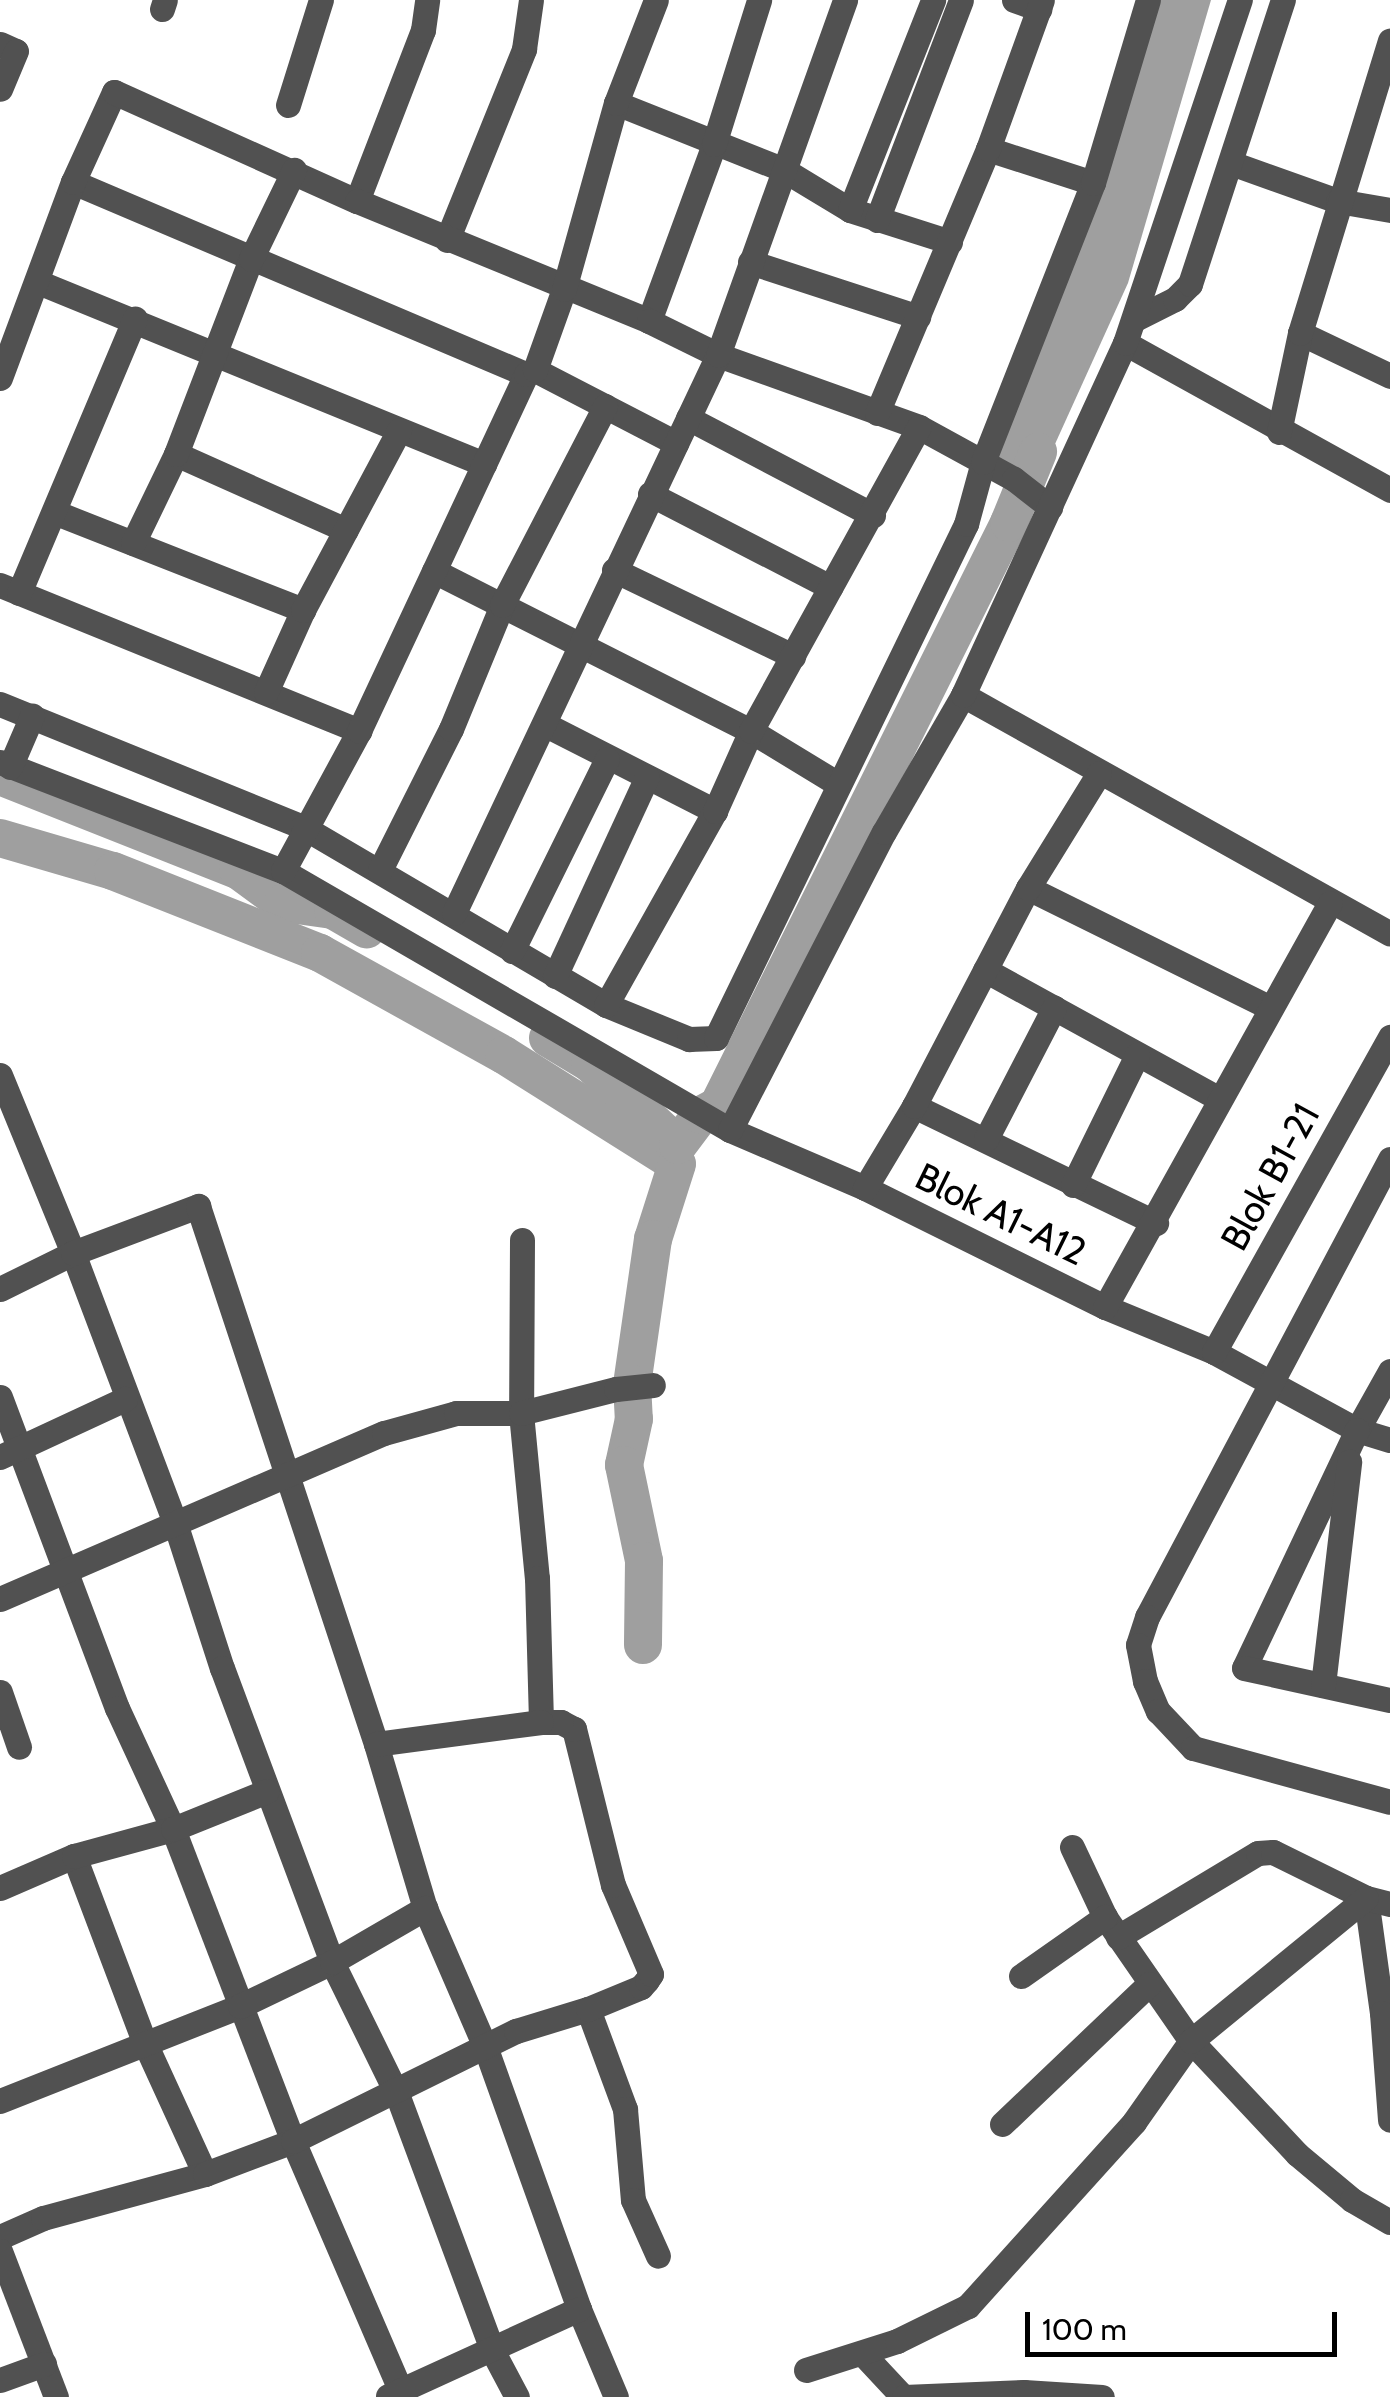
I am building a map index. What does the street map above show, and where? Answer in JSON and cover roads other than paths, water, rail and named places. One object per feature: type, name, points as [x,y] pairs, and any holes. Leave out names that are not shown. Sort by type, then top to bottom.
[{"type":"street","points":[[288,105],[321,0]]},
{"type":"street","points":[[357,201],[423,30],[427,0]]},
{"type":"street","points":[[447,240],[524,49],[531,0]]},
{"type":"street","points":[[294,846],[359,731],[530,372],[564,290],[616,103],[656,0]]},
{"type":"street","points":[[648,321],[714,144],[760,0]]},
{"type":"street","points":[[454,913],[718,355],[844,0]]},
{"type":"street","points":[[850,210],[933,0]]},
{"type":"street","points":[[877,220],[961,0]]},
{"type":"street","points":[[31,719],[9,761],[380,870],[606,1004],[689,1039],[716,1038],[966,524],[982,462],[1093,183],[1148,0]]},
{"type":"street","points":[[730,1130],[884,832],[963,694],[1045,503],[1130,331],[1240,0]]},
{"type":"street","points":[[1130,331],[1190,284],[1284,0]]},
{"type":"street","points":[[877,413],[988,149],[1032,3]]},
{"type":"street","points":[[1279,432],[1300,333],[1390,41]]},
{"type":"street","points":[[0,44],[16,50],[0,89]]},
{"type":"street","points":[[0,378],[72,182],[114,92],[447,240],[648,321],[718,355],[919,427],[1014,479],[1045,503]]},
{"type":"street","points":[[616,103],[784,170],[850,210],[950,242]]},
{"type":"street","points":[[988,149],[1093,183]]},
{"type":"street","points":[[1231,164],[1338,202],[1390,210]]},
{"type":"street","points":[[133,543],[176,454],[251,259],[294,170]]},
{"type":"street","points":[[72,182],[530,372],[676,442]]},
{"type":"street","points":[[750,262],[918,317]]},
{"type":"street","points":[[38,282],[484,464]]},
{"type":"street","points":[[135,319],[54,512],[9,590],[359,731]]},
{"type":"street","points":[[1130,331],[1279,432],[1390,490]]},
{"type":"street","points":[[1300,333],[1386,366]]},
{"type":"street","points":[[380,870],[450,729],[502,605],[605,406]]},
{"type":"street","points":[[688,418],[874,515]]},
{"type":"street","points":[[606,1004],[715,811],[750,731],[874,515],[919,427]]},
{"type":"street","points":[[266,692],[302,610],[400,430]]},
{"type":"street","points":[[176,454],[346,530]]},
{"type":"street","points":[[650,494],[830,587]]},
{"type":"street","points":[[54,512],[302,610]]},
{"type":"street","points":[[614,570],[793,656]]},
{"type":"street","points":[[434,572],[750,731],[838,784]]},
{"type":"street","points":[[963,694],[1099,774],[1390,934]]},
{"type":"street","points":[[0,704],[294,846]]},
{"type":"street","points":[[546,725],[715,811]]},
{"type":"street","points":[[512,950],[607,759]]},
{"type":"street","points":[[865,1188],[914,1106],[1028,888],[1099,774]]},
{"type":"street","points":[[556,976],[647,778]]},
{"type":"street","name":"Blok A1-A12","points":[[294,846],[730,1130],[865,1188],[1104,1307],[1214,1352],[1270,1382],[1354,1436],[1390,1440]]},
{"type":"street","points":[[1028,888],[1269,1007]]},
{"type":"street","points":[[1104,1307],[1156,1223],[1269,1007],[1330,903]]},
{"type":"street","points":[[985,970],[1220,1099]]},
{"type":"street","points":[[986,1139],[1054,1008]]},
{"type":"street","name":"Blok B1-21","points":[[1214,1352],[1390,1037]]},
{"type":"street","points":[[1073,1185],[1137,1055]]},
{"type":"street","points":[[0,1076],[73,1253],[176,1526],[267,1791],[332,1962],[397,2094],[492,2350],[517,2397]]},
{"type":"street","points":[[914,1106],[1156,1223]]},
{"type":"street","points":[[1390,1159],[1147,1617],[1138,1645],[1145,1681],[1158,1711],[1194,1748],[1390,1802]]},
{"type":"street","points":[[0,1289],[73,1253],[198,1206],[376,1744],[425,1908],[486,2049],[579,2309],[616,2397]]},
{"type":"street","points":[[522,1240],[521,1413],[537,1578],[541,1722]]},
{"type":"street","points":[[1390,1371],[1354,1436],[1244,1668],[1390,1700]]},
{"type":"street","points":[[0,1599],[66,1574],[286,1473],[384,1433],[456,1413],[521,1413],[636,1386]]},
{"type":"street","points":[[0,1396],[9,1454],[66,1574],[118,1708],[173,1829],[396,2395],[579,2309]]},
{"type":"street","points":[[9,1454],[125,1399]]},
{"type":"street","points":[[1323,1685],[1354,1436]]},
{"type":"street","points":[[0,1692],[20,1747]]},
{"type":"street","points":[[0,2236],[43,2218],[204,2174],[293,2141],[397,2094],[516,2031],[588,2010],[641,1988],[650,1974],[613,1885],[574,1729],[561,1722],[541,1722],[376,1744]]},
{"type":"street","points":[[0,1888],[74,1856],[173,1829],[267,1791]]},
{"type":"street","points":[[1072,1847],[1111,1927],[1191,2041],[1298,2154],[1352,2200],[1390,2222]]},
{"type":"street","points":[[1022,1976],[1258,1854],[1273,1852],[1378,1901]]},
{"type":"street","points":[[74,1856],[144,2041],[204,2174]]},
{"type":"street","points":[[806,2370],[897,2341],[968,2306],[1031,2242],[1134,2122],[1191,2041],[1378,1901]]},
{"type":"street","points":[[1378,1901],[1390,2120]]},
{"type":"street","points":[[0,2102],[144,2041],[240,2006],[332,1962],[425,1908]]},
{"type":"street","points":[[1002,2124],[1149,1984]]},
{"type":"street","points":[[588,2010],[625,2109],[633,2200],[658,2256]]},
{"type":"street","points":[[0,2251],[56,2397]]},
{"type":"street","points":[[862,2352],[904,2397],[1102,2397]]},
{"type":"street","points":[[0,2380],[44,2364]]},
{"type":"waterway","points":[[548,1038],[590,1063],[678,1145],[701,1115],[718,1106],[1009,523],[1038,452]]},
{"type":"waterway","points":[[0,776],[238,870],[283,903],[333,910],[367,930]]},
{"type":"waterway","points":[[0,838],[113,871],[320,953],[504,1055],[677,1164],[653,1239],[632,1384],[634,1419],[624,1465],[644,1561],[643,1645]]}]
